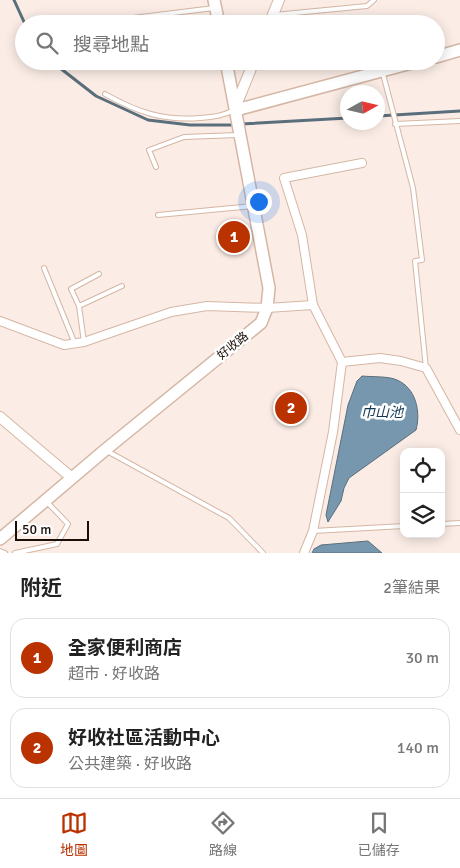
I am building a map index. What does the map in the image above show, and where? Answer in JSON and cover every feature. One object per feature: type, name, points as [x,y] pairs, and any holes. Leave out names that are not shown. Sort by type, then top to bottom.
[{"type":"main road","points":[[445,54],[460,50]]},
{"type":"main road","name":"好收路","points":[[0,539],[105,450],[261,324],[267,308],[269,288],[228,70]]},
{"type":"main road","points":[[235,109],[389,70]]},
{"type":"street","points":[[273,15],[279,0]]},
{"type":"street","points":[[235,109],[250,70]]},
{"type":"street","points":[[304,553],[313,532],[333,432],[342,362],[313,305],[302,236],[284,178],[362,163]]},
{"type":"street","points":[[0,321],[64,345],[84,342],[171,312],[207,306],[267,308],[313,305]]},
{"type":"street","points":[[342,362],[380,358],[401,361],[426,368],[460,430]]},
{"type":"street","points":[[0,418],[72,478]]},
{"type":"lane","points":[[301,15],[367,6],[374,0]]},
{"type":"lane","points":[[143,15],[215,4]]},
{"type":"lane","points":[[382,72],[413,188],[422,260],[415,261],[426,368]]},
{"type":"lane","points":[[105,94],[128,107],[156,117],[187,119],[222,116],[235,109]]},
{"type":"lane","points":[[395,124],[460,121]]},
{"type":"lane","points":[[156,168],[149,150],[184,138],[240,135]]},
{"type":"lane","points":[[158,215],[254,206]]},
{"type":"lane","points":[[44,268],[75,344]]},
{"type":"lane","points":[[84,342],[79,306],[70,289],[98,274]]},
{"type":"lane","points":[[79,306],[122,286]]},
{"type":"lane","points":[[105,450],[229,518],[263,553]]},
{"type":"lane","points":[[15,553],[57,544],[68,524],[46,501]]},
{"type":"lane","points":[[445,524],[460,523]]},
{"type":"lane","points":[[313,532],[400,526]]},
{"type":"lane","points":[[0,551],[5,553]]},
{"type":"water","name":"巾山池","points":[[362,376],[394,379],[409,389],[416,401],[418,416],[416,430],[349,478],[341,501],[328,522],[326,515],[348,405],[357,381]]},
{"type":"water","points":[[368,541],[382,553],[312,553],[314,549],[321,545]]},
{"type":"building","points":[[244,228],[247,242],[224,246],[222,232]]},
{"type":"building","points":[[278,396],[308,405],[303,421],[274,412]]},
{"type":"waterway","points":[[14,0],[21,15]]},
{"type":"waterway","points":[[63,70],[96,96],[148,120],[190,125],[235,125]]},
{"type":"waterway","points":[[385,116],[460,111]]},
{"type":"waterway","points":[[241,124],[340,118]]},
{"type":"place","name":"全家便利商店","points":[[234,237]]},
{"type":"place","name":"好收社區活動中心","points":[[291,408]]}]
